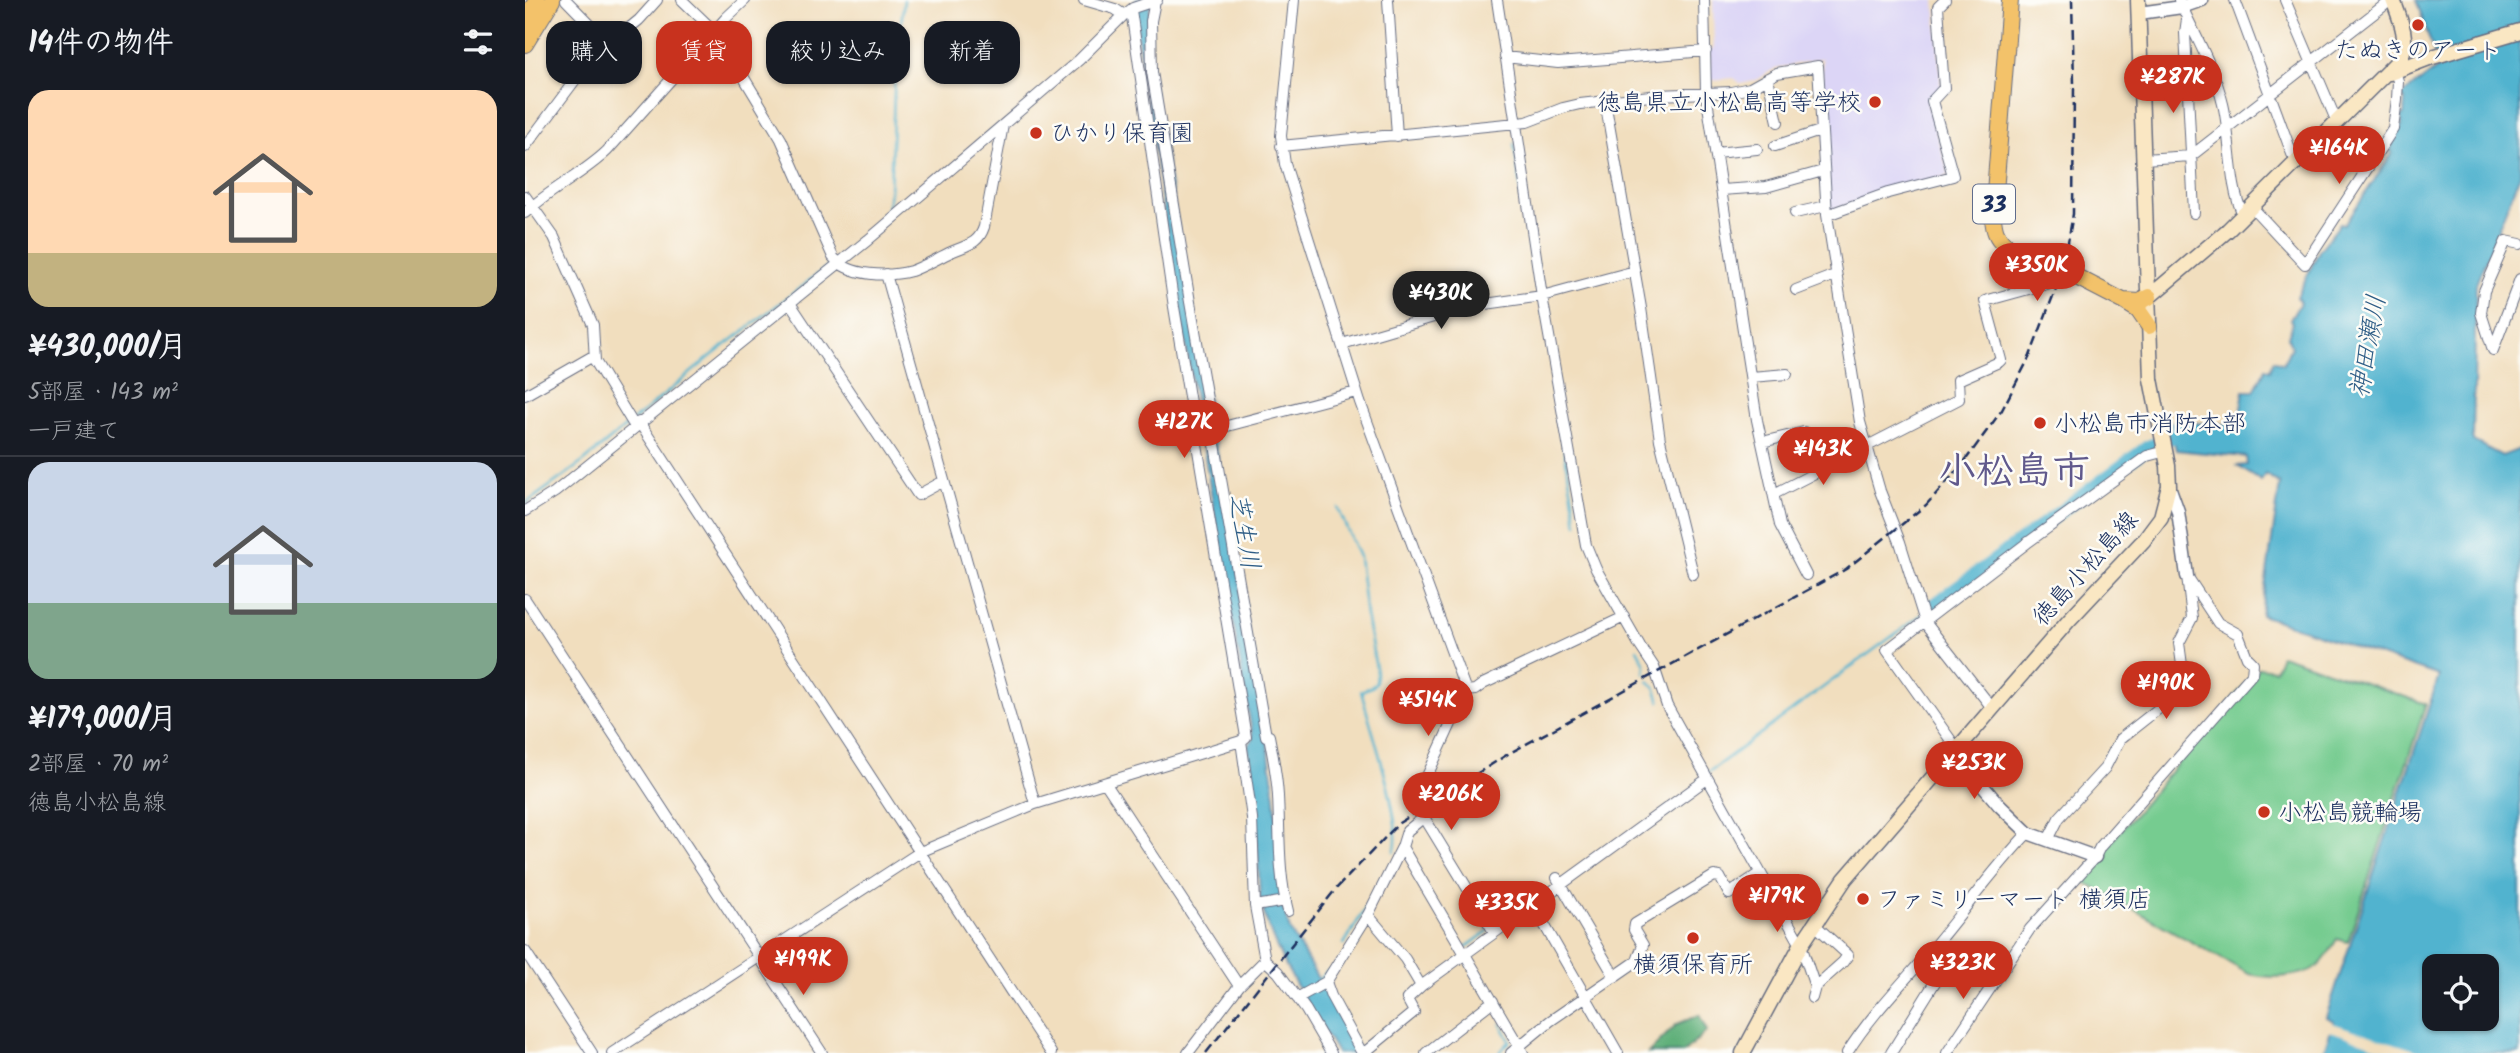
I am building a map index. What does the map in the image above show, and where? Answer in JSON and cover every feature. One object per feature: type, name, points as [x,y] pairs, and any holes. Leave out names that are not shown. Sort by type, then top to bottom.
[{"type":"main road","points":[[525,20],[537,0]]},
{"type":"main road","points":[[525,44],[552,0]]},
{"type":"main road","name":"33","points":[[2011,0],[1993,229],[2005,246],[2123,301],[2138,310],[2149,326]]},
{"type":"main road","points":[[2393,1],[2414,52],[2432,58]]},
{"type":"main road","name":"徳島小松島線","points":[[1743,1053],[1801,945],[1845,879],[2068,621],[2143,541],[2161,517],[2169,486],[2151,380],[2139,7]]},
{"type":"main road","points":[[2123,301],[2140,302],[2149,297],[2247,210],[2401,58],[2403,28]]},
{"type":"main road","points":[[2380,79],[2432,58],[2520,31]]},
{"type":"main road","points":[[2148,250],[2157,271],[2168,274],[2181,271]]},
{"type":"street","points":[[566,0],[587,21]]},
{"type":"street","points":[[638,21],[657,0]]},
{"type":"street","points":[[682,0],[703,21]]},
{"type":"street","points":[[724,21],[745,0]]},
{"type":"street","points":[[1084,0],[1125,11]]},
{"type":"street","points":[[1294,0],[1281,146],[1356,392],[1466,691],[1417,798]]},
{"type":"street","points":[[1388,0],[1397,136]]},
{"type":"street","points":[[1497,0],[1539,296],[1587,545],[1621,619],[1654,667],[1667,706],[1801,945],[1813,992],[1848,955],[1815,925]]},
{"type":"street","points":[[1704,0],[1706,93],[1762,442],[1780,525],[1806,575]]},
{"type":"street","points":[[1795,214],[1826,210],[1953,176],[1932,101],[1944,88],[1938,7],[1945,0]]},
{"type":"street","points":[[2139,7],[2183,9],[2202,0]]},
{"type":"street","points":[[2235,0],[2292,154],[2297,160]]},
{"type":"street","points":[[2285,0],[2336,120]]},
{"type":"street","points":[[525,511],[555,492],[634,423],[790,303],[836,261],[1079,60],[1125,11],[1154,1],[1151,21],[1152,72],[1263,723],[1272,750],[1278,794],[1285,905],[1257,906]]},
{"type":"street","points":[[2143,159],[2192,156],[2393,1]]},
{"type":"street","points":[[2183,9],[2209,60],[2223,101],[2237,203],[2305,264],[2393,129],[2397,90],[2395,71]]},
{"type":"street","points":[[2183,9],[2194,213]]},
{"type":"street","points":[[612,1053],[920,852],[1035,804],[1106,784],[1241,741],[1246,737],[1125,11]]},
{"type":"street","points":[[1505,57],[1558,63],[1706,51]]},
{"type":"street","points":[[1281,146],[1514,124],[1527,122],[1563,108],[1659,95],[1731,92],[1750,88],[1777,73],[1818,66],[1826,210],[1860,422],[1923,616],[1993,709]]},
{"type":"street","points":[[1768,78],[1778,122]]},
{"type":"street","points":[[525,146],[572,84]]},
{"type":"street","points":[[529,210],[589,168],[668,84]]},
{"type":"street","points":[[748,84],[781,139],[836,261],[855,271],[886,274],[913,270],[977,241],[984,227],[1003,125]]},
{"type":"street","points":[[1605,102],[1635,271],[1660,440],[1693,574]]},
{"type":"street","points":[[1775,146],[1820,131]]},
{"type":"street","points":[[1715,153],[1757,149]]},
{"type":"street","points":[[1721,190],[1766,187],[1823,171]]},
{"type":"street","points":[[525,196],[529,210],[554,237],[593,325],[593,356],[634,423],[1051,1053]]},
{"type":"street","points":[[2520,244],[2505,241],[2484,291],[2481,313],[2493,350],[2520,279]]},
{"type":"street","points":[[1774,494],[1959,400],[1958,380],[1999,362],[2001,355],[1985,301],[2050,283],[2054,267]]},
{"type":"street","points":[[1342,344],[1437,316],[1443,310],[1539,296],[1635,271]]},
{"type":"street","points":[[886,274],[1035,804]]},
{"type":"street","points":[[1796,290],[1835,275]]},
{"type":"street","points":[[790,303],[918,495],[944,481]]},
{"type":"street","points":[[525,395],[593,356]]},
{"type":"street","points":[[1751,377],[1787,374]]},
{"type":"street","points":[[1212,430],[1356,392]]},
{"type":"street","points":[[1762,442],[1804,432]]},
{"type":"street","points":[[2095,857],[2028,833],[1999,805],[1955,750],[1887,650],[1923,616],[2147,456],[2165,450]]},
{"type":"street","points":[[2048,840],[2059,818],[2105,768],[2120,739],[2181,691],[2184,680],[2179,643],[2192,618],[2178,511],[2169,486]]},
{"type":"street","points":[[1947,1053],[2030,929],[2252,674],[2253,663],[2246,657],[2238,634],[2218,623],[2187,576]]},
{"type":"street","points":[[525,599],[822,1053]]},
{"type":"street","points":[[1466,691],[1475,690],[1621,619]]},
{"type":"street","points":[[1241,741],[1252,818],[1257,906],[1265,960],[1299,997],[1331,1053]]},
{"type":"street","points":[[1324,983],[1363,1053],[1414,1012],[1407,999],[1420,986],[1492,930],[1706,776]]},
{"type":"street","points":[[1106,784],[1239,986]]},
{"type":"street","points":[[1299,997],[1324,983],[1368,915],[1402,847],[1407,831],[1424,817],[1492,930]]},
{"type":"street","points":[[1847,1053],[1872,1015],[1937,943],[2003,859],[2028,833]]},
{"type":"street","points":[[1402,847],[1517,1051],[1585,997],[1637,961],[1643,945],[1634,930],[1635,924],[1714,876],[1720,877],[1729,894],[1760,873]]},
{"type":"street","points":[[1559,881],[1615,976]]},
{"type":"street","points":[[1528,905],[1618,1053]]},
{"type":"street","points":[[1368,915],[1405,959],[1420,986]]},
{"type":"street","points":[[525,951],[592,1053]]},
{"type":"street","points":[[1188,1053],[1239,986],[1265,960]]},
{"type":"street","points":[[1891,1053],[1940,974]]},
{"type":"street","points":[[1426,1053],[1490,1003]]},
{"type":"shaded area","name":"徳島県立小松島高等学校","points":[[1713,0],[1935,0],[1941,89],[1928,98],[1928,106],[1949,175],[1830,210],[1822,58],[1774,69],[1754,81],[1741,84],[1734,78],[1711,80],[1709,50],[1714,48]]},
{"type":"green space","name":"小松島競輪場","points":[[2281,655],[2426,704],[2348,942],[2337,939],[2323,962],[2309,971],[2265,977],[2249,974],[2083,881],[2105,849],[2259,668],[2275,670]]},
{"type":"green space","points":[[1699,1015],[1707,1031],[1683,1053],[1648,1053],[1677,1024]]},
{"type":"water","points":[[1136,0],[1150,0],[1148,55],[1267,738],[1275,797],[1283,907],[1290,930],[1361,1053],[1337,1053],[1282,958],[1265,918],[1260,897],[1255,799],[1248,746],[1253,738],[1169,247],[1137,34]]},
{"type":"water","name":"神田瀬川","points":[[2416,0],[2520,0],[2520,174],[2476,284],[2473,441],[2502,456],[2520,449],[2520,1053],[2323,1053],[2334,1021],[2326,1017],[2439,676],[2261,615],[2280,484],[2266,474],[2261,481],[2237,466],[2247,465],[2246,457],[2176,450],[2170,422],[2238,425],[2244,391],[2254,391],[2266,368],[2270,370],[2274,360],[2283,364],[2291,347],[2288,337],[2292,323],[2290,319],[2300,303],[2297,297],[2319,251],[2340,224],[2344,225],[2392,154],[2390,148],[2402,125],[2401,116],[2404,115],[2405,99],[2402,95],[2439,67]]},
{"type":"pier","points":[[2326,1021],[2424,1053],[2395,1053],[2327,1030],[2329,1023]]},
{"type":"waterway","points":[[853,246],[886,218],[890,191],[895,71],[904,0]]},
{"type":"waterway","points":[[1514,144],[1533,269]]},
{"type":"waterway","points":[[525,504],[583,462],[710,357],[831,264]]},
{"type":"waterway","points":[[1561,430],[1577,524]]},
{"type":"waterway","points":[[1933,606],[2148,447],[2177,435]]},
{"type":"waterway","points":[[1338,508],[1359,557],[1366,616],[1377,673],[1376,683],[1361,691],[1391,798],[1395,820],[1394,852]]},
{"type":"waterway","points":[[1926,611],[1933,606]]},
{"type":"waterway","points":[[1706,774],[1921,615]]},
{"type":"waterway","points":[[1637,649],[1645,664],[1644,673]]},
{"type":"waterway","points":[[1648,681],[1655,687],[1660,701]]},
{"type":"waterway","points":[[1494,927],[1542,892]]},
{"type":"waterway","points":[[1344,944],[1371,899]]},
{"type":"waterway","points":[[1465,948],[1488,931]]},
{"type":"waterway","points":[[1318,981],[1328,971]]},
{"type":"waterway","points":[[1499,1053],[1510,1041],[1501,1024]]},
{"type":"railway","points":[[1206,1053],[1335,890],[1399,823],[1508,754],[1846,569],[1926,505],[1962,465],[2002,410],[2030,356],[2063,270],[2073,214],[2072,0]]},
{"type":"place","name":"たぬきのアート","points":[[2418,25]]},
{"type":"place","name":"徳島県立小松島高等学校","points":[[1875,102]]},
{"type":"place","name":"ひかり保育園","points":[[1036,133]]},
{"type":"place","name":"小松島市消防本部","points":[[2040,423]]},
{"type":"place","name":"小松島競輪場","points":[[2264,812]]},
{"type":"place","name":"ファミリーマート 横須店","points":[[1863,899]]},
{"type":"place","name":"横須保育所","points":[[1693,938]]},
{"type":"district","name":"小松島市","points":[[2014,470]]},
{"type":"water label","name":"芝生川","points":[[1245,531]]}]
